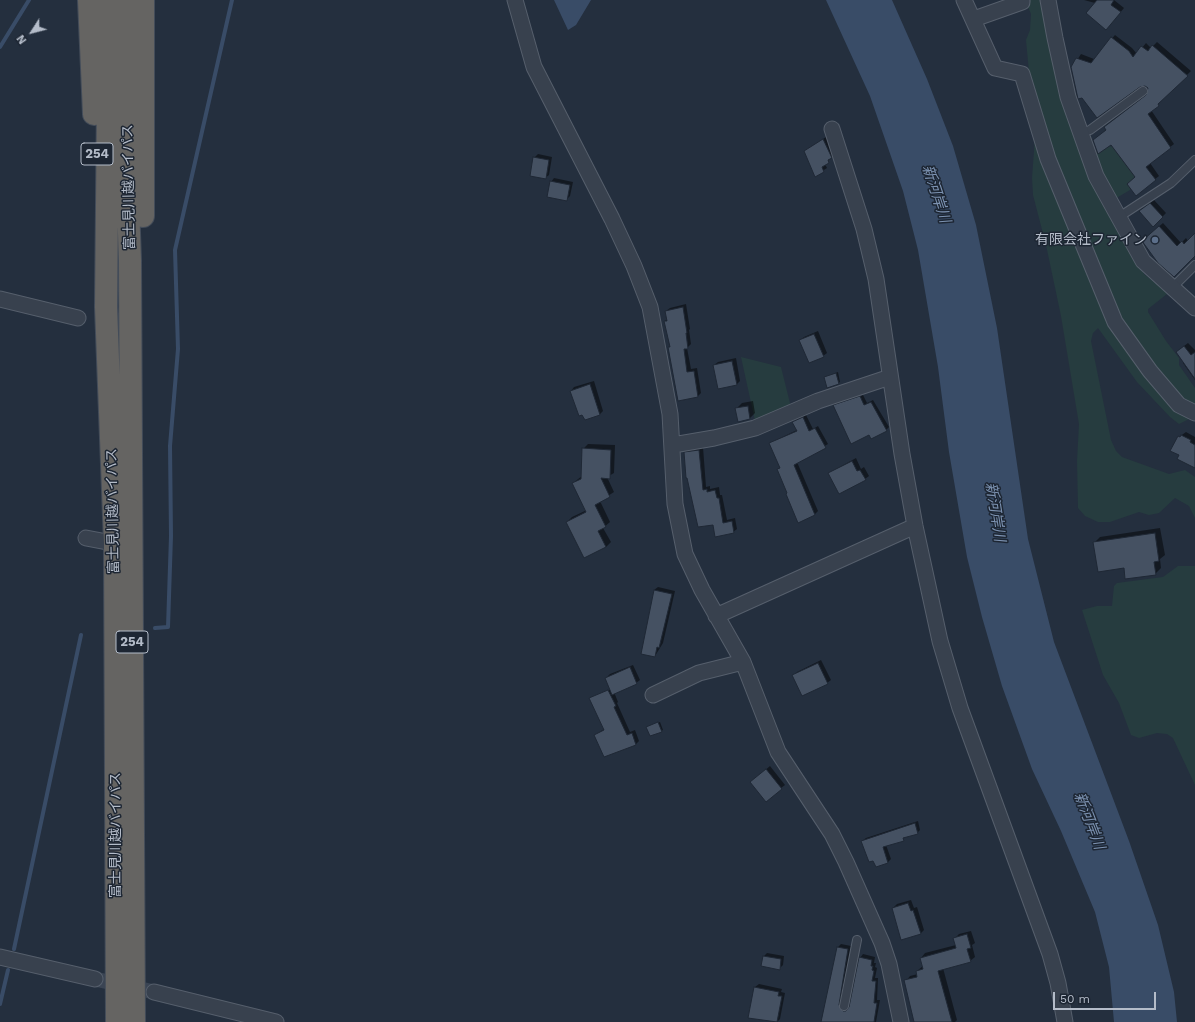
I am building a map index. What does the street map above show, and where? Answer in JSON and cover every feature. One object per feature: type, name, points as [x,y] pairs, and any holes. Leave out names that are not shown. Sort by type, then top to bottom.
[{"type":"highway","name":"254","points":[[89,0],[106,307]]},
{"type":"highway","name":"富士見川越バイパス","points":[[109,0],[106,307],[123,545],[134,1022]]},
{"type":"highway","name":"富士見川越バイパス","points":[[117,1022],[123,545],[130,261],[127,177],[126,0]]},
{"type":"highway","name":"254","points":[[130,261],[143,222],[142,0]]},
{"type":"street","points":[[515,0],[534,67],[612,219],[643,287],[650,307],[658,342],[670,414],[675,504],[685,554],[716,616],[743,662],[778,752],[832,834],[871,916],[889,964],[901,1022]]},
{"type":"street","points":[[964,0],[974,19],[995,68],[1022,74],[1048,159],[1115,322],[1150,371],[1179,405],[1195,413]]},
{"type":"street","points":[[974,19],[1022,2],[1022,0]]},
{"type":"street","points":[[1048,0],[1054,38],[1068,97],[1096,176],[1143,261],[1195,308]]},
{"type":"street","points":[[832,129],[866,236],[876,278],[890,377],[915,526],[932,608],[949,674],[1050,954],[1058,984],[1065,1022]]},
{"type":"street","points":[[0,298],[78,318]]},
{"type":"street","points":[[672,445],[755,428],[818,401],[890,377]]},
{"type":"street","points":[[716,616],[915,526]]},
{"type":"street","points":[[86,538],[123,545]]},
{"type":"street","points":[[653,695],[699,673],[743,662]]},
{"type":"street","points":[[0,957],[95,979]]},
{"type":"street","points":[[154,992],[276,1022]]},
{"type":"lane","points":[[1080,132],[1090,130],[1143,91]]},
{"type":"lane","points":[[1119,218],[1171,183],[1195,160]]},
{"type":"lane","points":[[1173,287],[1195,265]]},
{"type":"lane","points":[[844,1006],[857,940]]},
{"type":"green space","points":[[1025,0],[1044,0],[1093,150],[1098,153],[1103,147],[1115,146],[1138,167],[1130,190],[1108,203],[1144,274],[1167,294],[1148,309],[1148,312],[1166,341],[1179,358],[1179,365],[1195,388],[1195,408],[1189,419],[1179,424],[1170,417],[1137,382],[1098,328],[1093,333],[1091,341],[1111,440],[1116,451],[1122,457],[1169,474],[1185,470],[1195,477],[1195,518],[1189,506],[1175,498],[1159,513],[1149,515],[1139,512],[1110,522],[1098,522],[1085,516],[1078,508],[1077,461],[1079,424],[1061,316],[1046,245],[1033,195],[1032,178],[1035,137],[1026,40],[1030,30],[1031,14]]},
{"type":"green space","points":[[741,357],[781,367],[791,407],[755,421]]},
{"type":"green space","points":[[1178,566],[1195,566],[1195,785],[1173,738],[1167,734],[1157,733],[1139,738],[1131,735],[1119,703],[1103,675],[1082,610],[1097,606],[1112,606],[1114,586],[1117,583],[1163,577]]},
{"type":"water","points":[[554,0],[591,0],[576,25],[568,30]]},
{"type":"water","name":"新河岸川","points":[[826,0],[892,0],[927,79],[953,146],[976,225],[997,328],[1028,539],[1054,642],[1129,841],[1158,925],[1174,992],[1177,1022],[1114,1022],[1109,967],[1095,912],[1061,831],[1032,769],[1002,686],[982,617],[967,557],[949,452],[938,367],[918,250],[903,191],[870,96]]},
{"type":"building","points":[[1097,0],[1114,0],[1111,5],[1121,12],[1106,30],[1086,13]]},
{"type":"building","points":[[1111,37],[1129,51],[1133,57],[1141,46],[1148,51],[1152,45],[1188,76],[1158,104],[1159,106],[1148,114],[1171,148],[1146,167],[1156,180],[1136,196],[1127,184],[1135,177],[1111,145],[1098,154],[1093,140],[1106,130],[1104,127],[1146,95],[1148,88],[1145,86],[1140,87],[1097,118],[1082,98],[1078,99],[1071,67],[1076,58],[1091,63]]},
{"type":"building","points":[[823,139],[832,158],[828,160],[829,163],[822,167],[824,172],[815,177],[804,151]]},
{"type":"building","points":[[533,157],[549,160],[546,179],[530,176]]},
{"type":"building","points":[[550,181],[570,185],[567,201],[547,197]]},
{"type":"building","points":[[1150,203],[1163,217],[1153,227],[1139,211]]},
{"type":"building","points":[[1159,226],[1177,246],[1182,241],[1184,244],[1195,233],[1195,256],[1174,277],[1158,263],[1142,241]]},
{"type":"building","points":[[683,307],[688,349],[684,349],[687,372],[694,371],[698,397],[678,401],[668,347],[670,347],[664,321],[667,321],[665,311]]},
{"type":"building","points":[[814,334],[824,357],[809,363],[799,340]]},
{"type":"building","points":[[1184,346],[1191,355],[1195,352],[1195,379],[1176,352]]},
{"type":"building","points":[[732,361],[737,385],[718,389],[713,365]]},
{"type":"building","points":[[836,373],[839,384],[827,388],[824,377]]},
{"type":"building","points":[[590,384],[600,415],[585,420],[582,415],[579,416],[570,391]]},
{"type":"building","points":[[860,396],[864,405],[871,402],[887,431],[871,439],[869,435],[851,444],[833,405]]},
{"type":"building","points":[[748,406],[750,419],[738,422],[735,408]]},
{"type":"building","points":[[803,417],[809,431],[815,428],[826,448],[794,465],[815,515],[798,523],[777,469],[780,468],[769,443],[797,431],[792,422]]},
{"type":"building","points":[[1181,435],[1191,440],[1190,442],[1195,445],[1195,468],[1177,459],[1179,455],[1170,451],[1178,436],[1180,437]]},
{"type":"building","points":[[582,448],[611,450],[610,479],[601,478],[610,497],[595,505],[606,527],[598,531],[606,547],[584,558],[566,522],[586,512],[572,483],[581,479]]},
{"type":"building","points":[[699,450],[703,490],[707,489],[707,492],[715,490],[717,498],[719,498],[723,523],[732,521],[734,533],[715,537],[713,525],[698,527],[686,478],[684,452]]},
{"type":"building","points":[[852,461],[857,471],[860,470],[866,480],[839,494],[828,473]]},
{"type":"building","points":[[1155,533],[1159,561],[1154,562],[1156,575],[1125,579],[1124,568],[1098,572],[1093,542]]},
{"type":"building","points":[[654,590],[672,594],[659,648],[657,647],[655,657],[641,654]]},
{"type":"building","points":[[818,663],[828,684],[802,696],[792,675]]},
{"type":"building","points":[[630,667],[637,684],[612,695],[605,678]]},
{"type":"building","points":[[608,690],[627,735],[632,733],[636,745],[604,757],[594,735],[604,730],[589,698]]},
{"type":"building","points":[[658,722],[662,732],[650,736],[646,727]]},
{"type":"building","points":[[766,769],[782,789],[766,802],[750,782]]},
{"type":"building","points":[[915,823],[918,834],[903,838],[904,841],[883,847],[888,863],[876,867],[873,861],[869,862],[861,841]]},
{"type":"building","points":[[908,903],[911,911],[913,910],[921,934],[901,940],[892,908]]},
{"type":"building","points":[[967,934],[971,948],[967,949],[971,962],[938,971],[952,1022],[914,1022],[904,980],[917,977],[916,971],[923,969],[920,958],[956,948],[953,938]]},
{"type":"building","points":[[837,947],[848,949],[839,1005],[843,1011],[846,1011],[849,1007],[859,957],[872,960],[871,966],[873,966],[872,970],[874,971],[872,981],[876,981],[874,1003],[877,1003],[874,1022],[821,1022]]},
{"type":"building","points":[[763,956],[781,959],[780,970],[761,966]]},
{"type":"building","points":[[754,987],[779,992],[778,996],[782,996],[777,1022],[748,1018]]},
{"type":"waterway","points":[[0,47],[29,0]]},
{"type":"waterway","points":[[155,628],[168,627],[171,536],[170,446],[178,349],[175,250],[232,0]]},
{"type":"waterway","points":[[14,949],[81,635]]},
{"type":"waterway","points":[[0,1004],[8,970]]},
{"type":"tunnel","points":[[95,979],[154,992]]},
{"type":"place","name":"有限会社ファイン","points":[[1155,240]]}]
